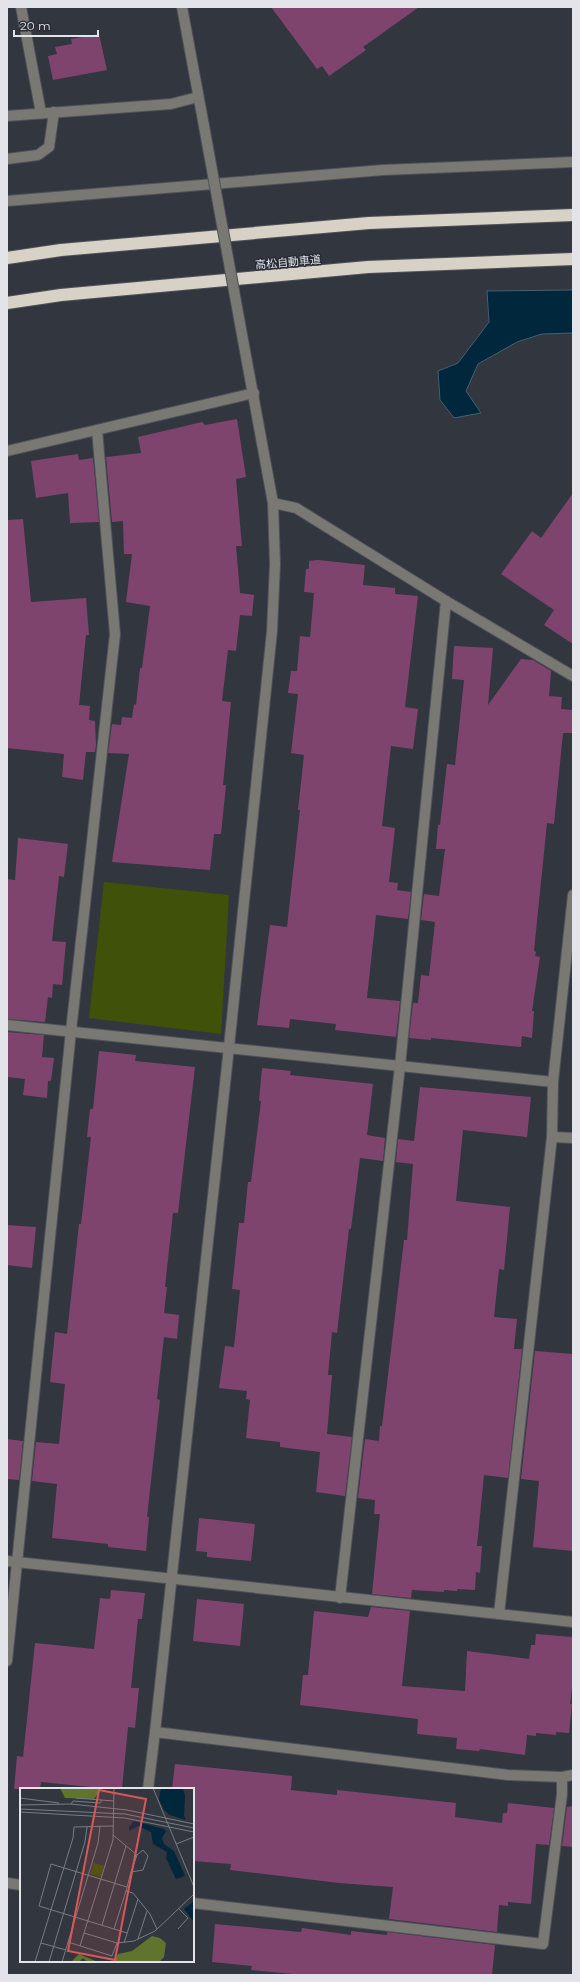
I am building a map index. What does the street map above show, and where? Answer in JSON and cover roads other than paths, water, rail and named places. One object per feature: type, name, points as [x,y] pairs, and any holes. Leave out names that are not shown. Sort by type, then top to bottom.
[{"type":"highway","points":[[7,258],[61,250],[369,224],[573,215]]},
{"type":"highway","name":"高松自動車道","points":[[7,303],[61,295],[368,267],[573,259]]},
{"type":"street","points":[[21,7],[41,113]]},
{"type":"street","points":[[148,1788],[229,1047],[272,631],[275,564],[272,503],[254,394],[182,7]]},
{"type":"street","points":[[7,116],[171,104],[198,97]]},
{"type":"street","points":[[7,159],[38,155],[49,146],[54,112]]},
{"type":"street","points":[[7,201],[383,170],[573,162]]},
{"type":"street","points":[[7,451],[254,394]]},
{"type":"street","points":[[7,1661],[12,1562],[115,634],[97,430]]},
{"type":"street","points":[[272,503],[296,508],[446,601],[573,676]]},
{"type":"street","points":[[340,1598],[400,1066],[446,601]]},
{"type":"street","points":[[499,1614],[552,1136],[553,1082],[573,899]]},
{"type":"street","points":[[7,1025],[553,1082]]},
{"type":"street","points":[[552,1136],[573,1138]]},
{"type":"street","points":[[12,1562],[573,1622]]},
{"type":"street","points":[[155,1732],[508,1775],[573,1776]]},
{"type":"street","points":[[194,1903],[543,1944],[562,1794],[562,1777]]},
{"type":"street","points":[[7,1884],[20,1885]]},
{"type":"water","points":[[573,290],[573,333],[542,334],[517,342],[478,364],[466,391],[481,413],[454,418],[440,400],[438,371],[458,363],[489,322],[487,291]]}]
